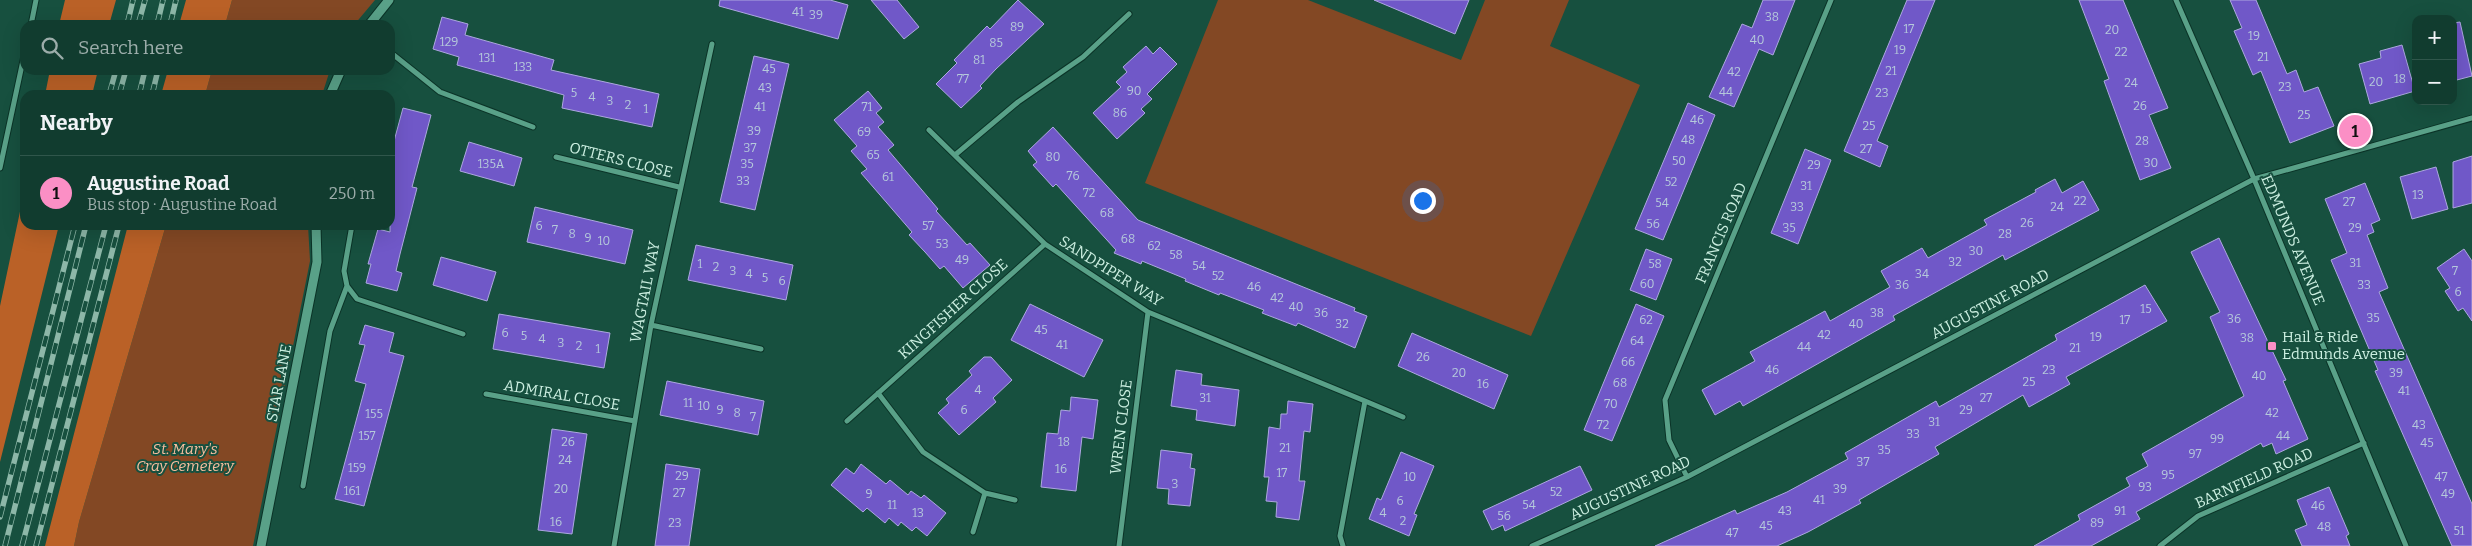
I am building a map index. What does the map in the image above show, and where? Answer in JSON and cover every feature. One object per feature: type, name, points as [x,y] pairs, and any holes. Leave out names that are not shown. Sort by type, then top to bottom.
[{"type":"street","points":[[32,20],[36,0]]},
{"type":"street","points":[[374,20],[389,0]]},
{"type":"street","name":"FRANCIS ROAD","points":[[1687,477],[1669,440],[1665,400],[1831,0]]},
{"type":"street","name":"EDMUNDS AVENUE","points":[[2176,0],[2254,179],[2406,546]]},
{"type":"street","points":[[955,155],[1018,102],[1083,57],[1129,14]]},
{"type":"street","name":"WAGTAIL WAY","points":[[614,546],[651,325],[712,44]]},
{"type":"street","points":[[395,56],[440,92],[533,127]]},
{"type":"street","points":[[0,168],[2,145],[20,71]]},
{"type":"street","points":[[332,90],[338,75]]},
{"type":"street","name":"AUGUSTINE ROAD","points":[[1532,546],[1687,477],[2254,179],[2472,118]]},
{"type":"street","name":"SANDPIPER WAY","points":[[929,130],[1045,244],[1148,312],[1403,417]]},
{"type":"street","name":"OTTERS CLOSE","points":[[556,157],[680,187]]},
{"type":"street","name":"STAR LANE","points":[[262,546],[317,262],[316,230]]},
{"type":"street","points":[[351,230],[344,272],[347,286],[357,299],[463,334]]},
{"type":"street","name":"KINGFISHER CLOSE","points":[[847,420],[1045,244]]},
{"type":"street","points":[[303,486],[330,331],[347,286]]},
{"type":"street","name":"WREN CLOSE","points":[[1118,546],[1148,312]]},
{"type":"street","points":[[651,325],[761,349]]},
{"type":"street","points":[[878,393],[922,452],[985,493],[1015,500]]},
{"type":"street","name":"ADMIRAL CLOSE","points":[[486,394],[635,421]]},
{"type":"street","points":[[1343,546],[1340,536],[1365,401]]},
{"type":"street","name":"BARNFIELD ROAD","points":[[2160,546],[2198,516],[2364,443]]},
{"type":"street","points":[[973,532],[985,493]]},
{"type":"green space","points":[[232,0],[375,0],[358,20],[226,20]]},
{"type":"green space","points":[[1218,0],[1308,0],[1461,60],[1485,0],[1569,0],[1550,46],[1640,85],[1531,336],[1145,183]]},
{"type":"green space","points":[[211,75],[328,75],[324,90],[206,90]]},
{"type":"green space","name":"St. Mary's Cray Cemetery","points":[[165,230],[308,230],[310,261],[253,546],[74,546],[79,522]]},
{"type":"shaded area","points":[[65,0],[116,0],[110,20],[60,20]]},
{"type":"shaded area","points":[[186,0],[232,0],[226,20],[180,20]]},
{"type":"shaded area","points":[[49,75],[97,75],[93,90],[46,90]]},
{"type":"shaded area","points":[[167,75],[211,75],[206,90],[162,90]]},
{"type":"shaded area","points":[[20,212],[20,230],[58,230],[0,462],[0,306]]},
{"type":"shaded area","points":[[127,230],[165,230],[79,522],[74,546],[45,546]]},
{"type":"building","points":[[720,0],[830,0],[848,5],[838,39],[719,6]]},
{"type":"building","points":[[871,0],[897,0],[919,27],[904,39]]},
{"type":"building","points":[[1018,0],[1044,24],[996,69],[980,86],[982,88],[961,108],[936,84],[957,63],[954,60],[987,26],[990,29]]},
{"type":"building","points":[[1374,0],[1469,0],[1455,34]]},
{"type":"building","points":[[1763,0],[1795,0],[1773,55],[1759,49],[1734,107],[1709,97],[1742,24],[1752,28]]},
{"type":"building","points":[[1907,0],[1935,0],[1877,141],[1888,146],[1880,167],[1844,151]]},
{"type":"building","points":[[2079,0],[2123,0],[2168,108],[2149,115],[2171,168],[2140,180],[2104,81],[2109,79]]},
{"type":"building","points":[[2230,0],[2256,0],[2287,74],[2296,70],[2304,92],[2318,87],[2334,126],[2290,143],[2261,71],[2253,75],[2234,31],[2242,28]]},
{"type":"building","points":[[442,17],[468,24],[465,35],[554,60],[551,70],[659,94],[652,127],[562,108],[564,95],[457,65],[459,57],[433,49]]},
{"type":"building","points":[[2457,22],[2460,22],[2472,76],[2457,80],[2457,60]]},
{"type":"building","points":[[2402,45],[2412,80],[2412,92],[2370,104],[2359,64],[2381,58],[2380,51]]},
{"type":"building","points":[[1146,46],[1153,54],[1160,47],[1177,64],[1147,94],[1152,99],[1141,109],[1145,113],[1117,139],[1093,113],[1121,87],[1116,82],[1127,72],[1123,67]]},
{"type":"building","points":[[754,56],[789,64],[755,210],[720,202]]},
{"type":"building","points":[[868,91],[882,108],[876,113],[884,122],[878,127],[894,145],[888,150],[938,209],[936,211],[967,245],[970,243],[990,265],[963,288],[944,266],[940,269],[909,235],[912,232],[861,173],[867,169],[851,151],[857,146],[834,120]]},
{"type":"building","points":[[1688,103],[1715,115],[1663,240],[1635,229]]},
{"type":"building","points":[[403,108],[431,115],[412,187],[417,188],[396,271],[402,273],[397,291],[366,283],[371,264],[368,264],[378,230],[390,232],[390,230],[395,230],[395,138]]},
{"type":"building","points":[[1053,127],[1138,220],[1355,308],[1354,311],[1367,316],[1355,348],[1298,323],[1296,326],[1262,313],[1264,310],[1220,293],[1219,295],[1142,261],[1141,264],[1114,253],[1116,250],[1056,184],[1053,187],[1033,165],[1037,162],[1028,151]]},
{"type":"building","points":[[469,142],[522,158],[514,186],[460,171]]},
{"type":"building","points":[[1805,149],[1831,160],[1798,244],[1771,233]]},
{"type":"building","points":[[2472,156],[2472,203],[2453,208],[2453,162]]},
{"type":"building","points":[[2436,167],[2448,209],[2412,219],[2400,177]]},
{"type":"building","points":[[2055,179],[2062,193],[2083,181],[2099,210],[2005,260],[2003,255],[1893,316],[1895,320],[1743,406],[1740,401],[1715,415],[1702,390],[1755,361],[1750,352],[1825,311],[1830,321],[1890,287],[1881,271],[1922,248],[1928,258],[1987,225],[1984,220],[2036,192],[2035,190]]},
{"type":"building","points":[[2365,183],[2380,220],[2371,224],[2374,232],[2367,235],[2388,288],[2379,292],[2472,504],[2472,546],[2452,546],[2375,371],[2378,370],[2331,260],[2347,253],[2325,199]]},
{"type":"building","points":[[535,207],[633,230],[625,264],[527,242]]},
{"type":"building","points":[[2219,238],[2286,380],[2283,381],[2308,439],[2276,454],[2272,443],[2263,447],[2261,443],[2136,512],[2140,519],[2091,546],[2034,546],[2080,520],[2078,515],[2130,486],[2126,478],[2148,466],[2142,454],[2244,396],[2210,317],[2220,312],[2191,252]]},
{"type":"building","points":[[696,245],[793,265],[786,300],[688,280]]},
{"type":"building","points":[[1646,249],[1672,259],[1656,300],[1630,290]]},
{"type":"building","points":[[2464,249],[2472,261],[2472,321],[2463,308],[2458,311],[2445,291],[2450,288],[2437,268]]},
{"type":"building","points":[[441,257],[496,272],[487,301],[433,285]]},
{"type":"building","points":[[2145,285],[2167,321],[2066,377],[2070,384],[2029,407],[2023,395],[1935,447],[1939,454],[1859,500],[1861,503],[1808,532],[1777,546],[1655,546],[1735,510],[1737,514],[1787,492],[1848,459],[1845,453],[1936,401],[1939,407],[2057,340],[2055,335]]},
{"type":"building","points":[[1030,304],[1103,340],[1084,377],[1011,340]]},
{"type":"building","points":[[1636,304],[1664,316],[1612,441],[1584,430]]},
{"type":"building","points":[[499,314],[610,333],[604,368],[493,349]]},
{"type":"building","points":[[365,325],[394,333],[389,352],[404,356],[364,506],[335,499],[366,384],[355,381],[365,345],[359,344]]},
{"type":"building","points":[[1412,333],[1508,375],[1494,409],[1398,366]]},
{"type":"building","points":[[984,357],[991,357],[1012,380],[993,398],[996,402],[959,435],[938,413],[949,403],[946,399],[972,375],[969,371]]},
{"type":"building","points":[[1176,370],[1202,374],[1201,385],[1239,390],[1235,426],[1196,420],[1197,410],[1171,406]]},
{"type":"building","points":[[667,381],[764,401],[758,435],[660,415]]},
{"type":"building","points":[[1071,397],[1098,400],[1093,439],[1082,437],[1076,491],[1041,487],[1047,433],[1058,434],[1061,410],[1070,411]]},
{"type":"building","points":[[1288,401],[1313,404],[1310,432],[1304,431],[1299,481],[1305,481],[1299,520],[1276,517],[1277,502],[1266,501],[1269,477],[1264,477],[1269,427],[1280,429],[1281,414],[1287,414]]},
{"type":"building","points":[[552,429],[587,434],[572,534],[538,530]]},
{"type":"building","points":[[1161,450],[1192,454],[1190,468],[1195,469],[1190,506],[1168,504],[1169,489],[1157,488]]},
{"type":"building","points":[[1401,452],[1434,466],[1414,514],[1417,515],[1409,536],[1369,519],[1377,498],[1381,500]]},
{"type":"building","points":[[666,464],[700,469],[689,546],[655,546]]},
{"type":"building","points":[[861,464],[886,484],[890,480],[908,495],[911,491],[921,498],[924,495],[946,513],[927,536],[916,527],[912,531],[901,522],[898,526],[889,518],[885,523],[867,508],[863,512],[831,485],[846,468],[854,474]]},
{"type":"building","points":[[1580,466],[1592,490],[1505,531],[1503,525],[1492,530],[1483,511]]},
{"type":"building","points":[[2329,487],[2349,534],[2346,536],[2350,546],[2302,546],[2295,530],[2307,525],[2297,500]]},
{"type":"railway","points":[[128,20],[133,0]]},
{"type":"railway","points":[[139,20],[145,0]]},
{"type":"railway","points":[[158,20],[163,0]]},
{"type":"railway","points":[[171,20],[176,0]]},
{"type":"railway","points":[[110,90],[115,75]]},
{"type":"railway","points":[[120,90],[125,75]]},
{"type":"railway","points":[[140,90],[144,75]]},
{"type":"railway","points":[[153,90],[157,75]]},
{"type":"railway","points":[[0,517],[74,230]]},
{"type":"railway","points":[[5,546],[85,230]]},
{"type":"railway","points":[[22,546],[105,230]]},
{"type":"railway","points":[[36,546],[118,230]]},
{"type":"place","name":"Augustine Road","points":[[2355,131]]},
{"type":"place","name":"Hail & Ride Edmunds Avenue","points":[[2272,346]]}]
